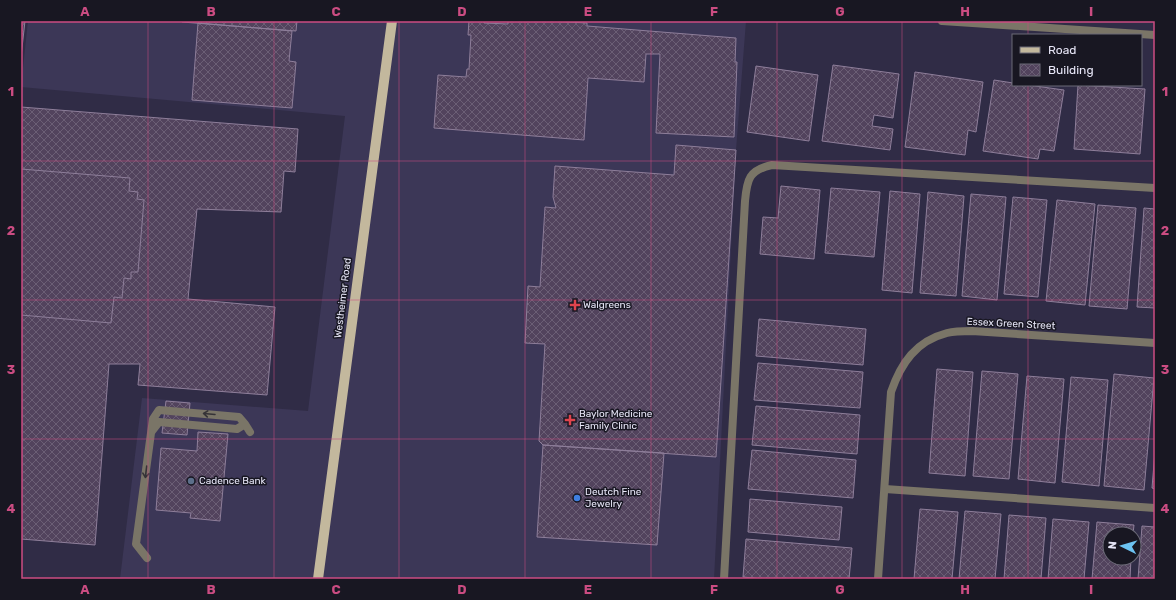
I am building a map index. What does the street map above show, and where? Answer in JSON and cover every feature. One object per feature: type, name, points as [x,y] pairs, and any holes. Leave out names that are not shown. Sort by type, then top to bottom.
[{"type":"main road","name":"Westheimer Road","points":[[318,579],[392,21]]},
{"type":"street","points":[[942,21],[1140,34]]},
{"type":"street","points":[[1142,34],[1155,35]]},
{"type":"street","points":[[724,579],[745,201],[747,184],[752,174],[760,168],[772,165],[1155,188]]},
{"type":"street","name":"Essex Green Street","points":[[878,579],[891,392],[896,376],[904,362],[915,350],[928,341],[948,333],[972,331],[1155,344]]},
{"type":"street","points":[[147,558],[136,544],[153,419],[159,410],[239,417],[250,432]]},
{"type":"street","points":[[151,433],[159,422],[237,429],[245,424]]},
{"type":"street","points":[[885,489],[1155,508]]},
{"type":"shaded area","points":[[28,21],[746,21],[736,150],[714,579],[120,579],[142,398],[308,411],[345,116],[21,87]]},
{"type":"building","points":[[21,21],[25,21],[21,57]]},
{"type":"building","points":[[182,21],[297,21],[296,31]]},
{"type":"building","points":[[469,21],[508,24],[508,21],[587,23],[587,26],[736,38],[735,62],[737,62],[734,137],[656,133],[660,54],[646,54],[644,82],[588,78],[584,140],[434,128],[438,75],[466,77],[467,69],[469,69],[471,35],[468,35]]},
{"type":"building","points":[[198,23],[292,31],[289,61],[296,62],[292,108],[192,100]]},
{"type":"building","points":[[833,65],[899,74],[893,118],[874,115],[872,126],[893,129],[890,150],[822,141]]},
{"type":"building","points":[[756,66],[818,75],[809,141],[747,132]]},
{"type":"building","points":[[915,72],[983,82],[976,132],[968,130],[965,155],[905,147]]},
{"type":"building","points":[[994,80],[1012,83],[1012,86],[1035,86],[1064,90],[1054,151],[1040,149],[1038,159],[983,151]]},
{"type":"building","points":[[1078,86],[1145,89],[1140,154],[1074,149]]},
{"type":"building","points":[[21,107],[298,129],[295,172],[284,171],[281,212],[197,209],[188,299],[275,307],[267,395],[138,385],[140,364],[109,364],[95,545],[21,539]]},
{"type":"building","points":[[676,145],[736,150],[716,457],[543,445],[539,441],[545,344],[525,343],[528,286],[540,287],[545,207],[556,208],[553,197],[555,166],[674,175]]},
{"type":"building","points":[[21,169],[130,178],[129,191],[138,192],[137,199],[144,200],[138,272],[131,272],[131,279],[124,278],[122,298],[114,297],[111,323],[21,315]]},
{"type":"building","points":[[781,186],[820,190],[814,259],[760,254],[763,217],[778,218]]},
{"type":"building","points":[[831,188],[880,192],[874,257],[825,253]]},
{"type":"building","points":[[890,191],[920,194],[912,293],[882,290]]},
{"type":"building","points":[[928,192],[964,196],[956,296],[920,293]]},
{"type":"building","points":[[971,194],[1006,197],[997,300],[962,296]]},
{"type":"building","points":[[1013,197],[1047,200],[1038,297],[1004,294]]},
{"type":"building","points":[[1057,200],[1095,204],[1085,305],[1046,301]]},
{"type":"building","points":[[1098,205],[1136,208],[1127,309],[1089,306]]},
{"type":"building","points":[[1144,208],[1155,209],[1155,308],[1137,307]]},
{"type":"building","points":[[759,319],[866,329],[863,365],[756,356]]},
{"type":"building","points":[[758,363],[863,372],[860,408],[754,400]]},
{"type":"building","points":[[937,369],[973,372],[965,476],[929,473]]},
{"type":"building","points":[[982,371],[1018,374],[1009,479],[973,476]]},
{"type":"building","points":[[1114,374],[1154,378],[1144,490],[1104,486]]},
{"type":"building","points":[[1027,376],[1064,379],[1055,483],[1018,479]]},
{"type":"building","points":[[1071,377],[1108,380],[1099,486],[1062,482]]},
{"type":"building","points":[[166,401],[190,403],[187,435],[162,433]]},
{"type":"building","points":[[756,406],[860,415],[857,454],[752,445]]},
{"type":"building","name":"Cadence Bank","points":[[198,432],[228,434],[220,521],[190,518],[191,513],[156,510],[161,448],[197,451]]},
{"type":"building","points":[[543,445],[664,453],[657,545],[537,537]]},
{"type":"building","points":[[752,450],[856,460],[853,498],[748,489]]},
{"type":"building","points":[[1155,451],[1155,489],[1152,488]]},
{"type":"building","points":[[750,499],[842,507],[839,540],[748,532]]},
{"type":"building","points":[[920,509],[958,512],[952,579],[914,579]]},
{"type":"building","points":[[965,511],[1001,514],[995,579],[959,579]]},
{"type":"building","points":[[1009,515],[1046,518],[1041,579],[1004,579]]},
{"type":"building","points":[[1053,519],[1089,522],[1084,579],[1048,579]]},
{"type":"building","points":[[1097,522],[1134,525],[1102,526],[1102,566],[1131,566],[1130,579],[1092,579]]},
{"type":"building","points":[[1142,526],[1155,527],[1155,579],[1138,579],[1139,566],[1142,566]]},
{"type":"building","points":[[746,539],[852,548],[849,579],[763,579],[743,577]]},
{"type":"place","name":"Walgreens","points":[[575,305]]},
{"type":"place","name":"Baylor Medicine Family Clinic","points":[[570,420]]},
{"type":"place","name":"Cadence Bank","points":[[191,481]]},
{"type":"place","name":"Deutch Fine Jewelry","points":[[577,498]]}]
